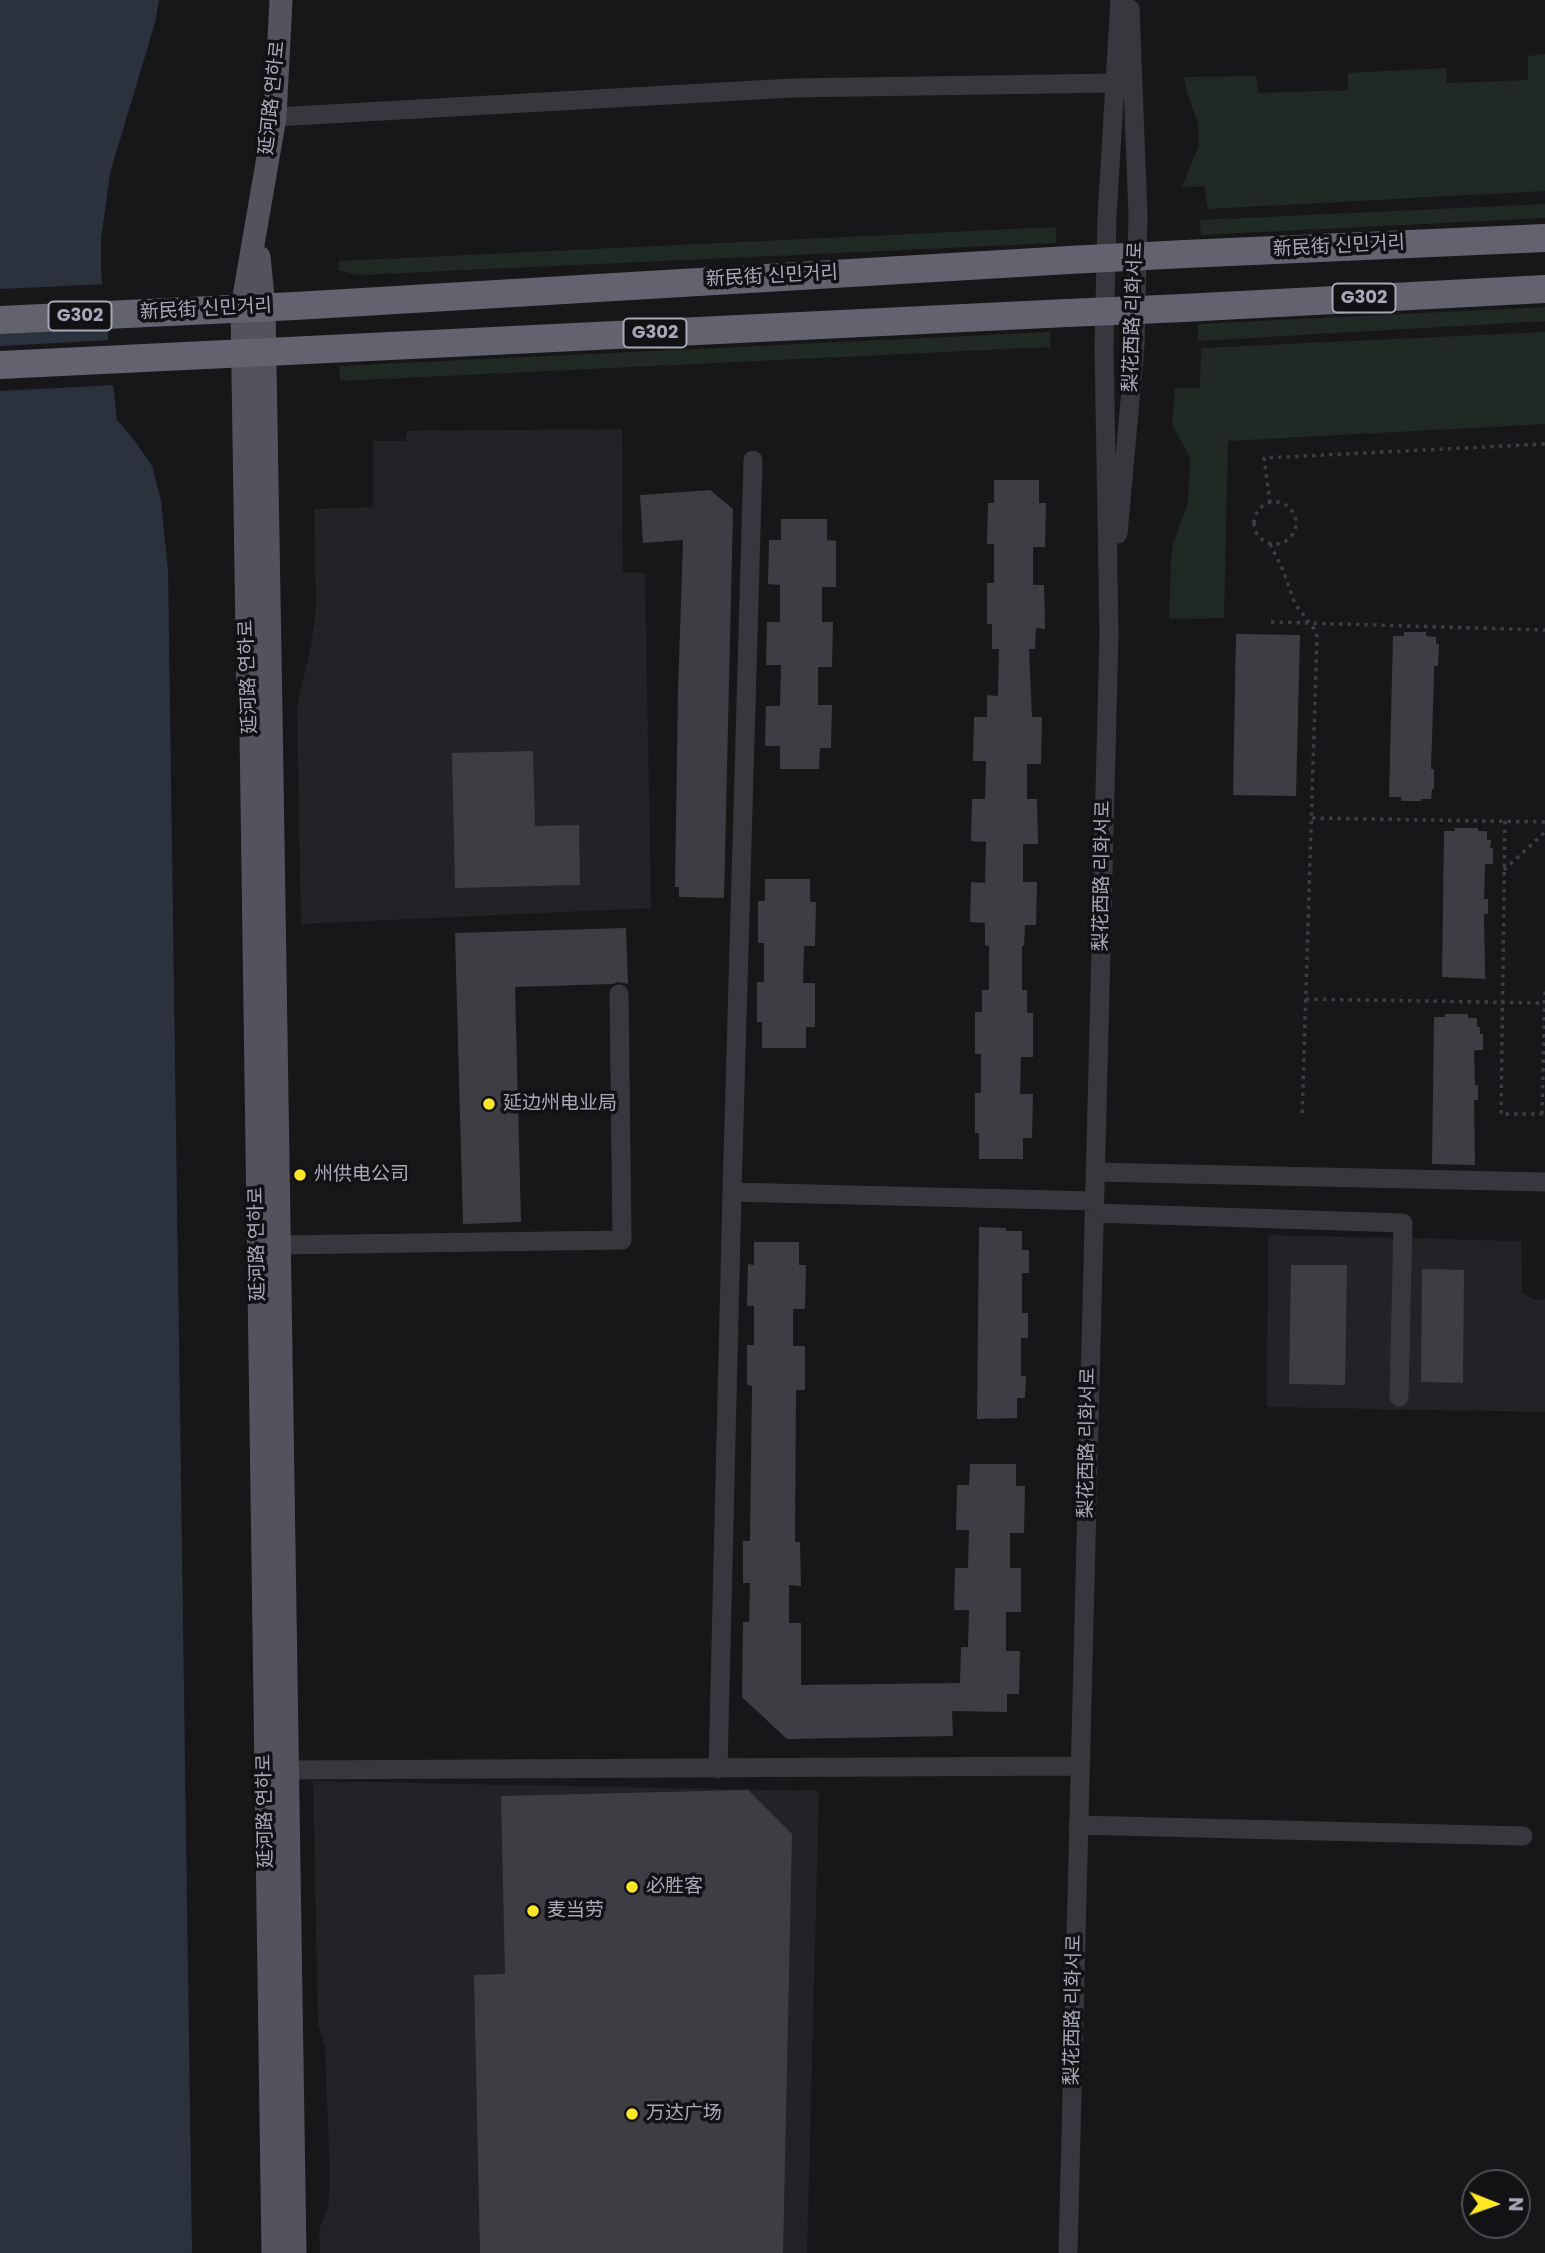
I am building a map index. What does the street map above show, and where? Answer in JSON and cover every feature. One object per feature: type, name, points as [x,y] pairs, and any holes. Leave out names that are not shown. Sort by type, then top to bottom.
[{"type":"highway","name":"新民街 신민거리","points":[[0,320],[1069,260],[1545,238]]},
{"type":"highway","name":"G302","points":[[0,365],[1544,289]]},
{"type":"main road","name":"延河路 연하로","points":[[281,0],[275,117],[256,237],[253,307],[279,1245],[295,2253]]},
{"type":"main road","name":"延河路 연하로","points":[[254,353],[248,701],[251,731],[273,2253]]},
{"type":"street","name":"梨花西路 리화서로","points":[[1068,2253],[1109,633],[1104,347],[1107,216],[1119,0]]},
{"type":"street","name":"梨花西路 리화서로","points":[[1109,633],[1135,345],[1138,215],[1130,0]]},
{"type":"street","points":[[275,117],[793,88],[1115,83]]},
{"type":"street","points":[[718,1769],[753,460]]},
{"type":"street","points":[[279,1245],[622,1240],[619,994]]},
{"type":"street","points":[[1095,1172],[1545,1182]]},
{"type":"street","points":[[732,1192],[1403,1223],[1399,1396]]},
{"type":"street","points":[[287,1770],[1080,1766]]},
{"type":"street","points":[[1079,1825],[1523,1836]]},
{"type":"path","points":[[1270,503],[1264,458],[1545,444]]},
{"type":"path","points":[[1270,503],[1286,505],[1295,515],[1296,522],[1296,528],[1289,540],[1276,545],[1258,536],[1254,522],[1260,509],[1270,503]]},
{"type":"path","points":[[1270,544],[1295,604],[1317,637],[1302,1118]]},
{"type":"path","points":[[1271,622],[1545,630]]},
{"type":"path","points":[[1312,818],[1545,821]]},
{"type":"path","points":[[1505,821],[1501,1114],[1543,1114],[1545,989]]},
{"type":"path","points":[[1504,870],[1545,832]]},
{"type":"path","points":[[1306,999],[1544,1003]]},
{"type":"shaded area","points":[[1545,54],[1545,191],[1208,209],[1204,186],[1182,187],[1199,145],[1198,124],[1184,77],[1256,76],[1258,93],[1348,90],[1348,73],[1446,68],[1447,83],[1528,80],[1528,56]]},
{"type":"shaded area","points":[[1545,204],[1545,218],[1201,235],[1200,220]]},
{"type":"shaded area","points":[[1056,227],[1056,243],[358,275],[338,270],[339,261]]},
{"type":"shaded area","points":[[1545,307],[1545,321],[1198,341],[1198,324]]},
{"type":"shaded area","points":[[1050,332],[1051,347],[340,381],[339,366]]},
{"type":"shaded area","points":[[1545,332],[1545,424],[1228,441],[1224,618],[1169,619],[1173,545],[1188,502],[1190,461],[1172,425],[1175,388],[1200,388],[1201,348]]},
{"type":"shaded area","points":[[622,429],[623,572],[645,573],[651,908],[301,924],[297,706],[311,646],[316,608],[314,509],[373,507],[373,441],[406,441],[407,431]]},
{"type":"shaded area","points":[[1268,1235],[1521,1241],[1522,1292],[1534,1300],[1545,1299],[1545,1412],[1267,1407]]},
{"type":"shaded area","points":[[313,1781],[819,1791],[807,2253],[320,2253],[319,2230],[328,2208],[330,2183],[325,2046],[318,2024]]},
{"type":"water","points":[[0,0],[159,0],[155,23],[110,173],[101,239],[101,270],[117,420],[152,466],[161,501],[168,570],[192,2253],[0,2253]]},
{"type":"pier","points":[[106,284],[111,328],[0,334],[0,289]]},
{"type":"pier","points":[[112,340],[116,385],[0,391],[0,346]]},
{"type":"building","points":[[994,480],[1039,480],[1039,503],[1046,503],[1045,547],[1033,547],[1033,585],[1044,585],[1045,629],[1036,628],[1035,649],[1029,649],[1032,717],[1042,717],[1041,764],[1027,764],[1027,799],[1037,799],[1038,844],[1023,844],[1023,882],[1037,882],[1036,925],[1025,925],[1022,946],[1022,990],[1027,990],[1027,1013],[1033,1013],[1033,1057],[1021,1057],[1020,1094],[1033,1094],[1032,1138],[1023,1138],[1023,1159],[979,1159],[979,1133],[975,1133],[975,1093],[981,1093],[981,1054],[975,1054],[975,1012],[982,1012],[982,990],[989,990],[989,946],[985,945],[985,923],[970,922],[971,882],[985,883],[986,842],[971,841],[972,799],[985,799],[986,761],[973,761],[974,717],[987,717],[987,695],[998,696],[999,649],[992,649],[992,624],[987,624],[987,583],[994,583],[994,544],[987,544],[988,503],[994,503]]},
{"type":"building","points":[[710,490],[733,509],[724,898],[679,897],[679,887],[675,887],[683,540],[643,543],[640,495]]},
{"type":"building","points":[[781,519],[827,519],[827,540],[836,541],[836,587],[822,587],[822,622],[833,622],[832,667],[818,667],[818,705],[832,705],[831,748],[820,748],[819,769],[780,769],[780,746],[765,746],[766,706],[780,706],[781,665],[766,665],[767,622],[780,622],[780,585],[768,584],[769,540],[781,540]]},
{"type":"building","points":[[1404,632],[1426,632],[1426,636],[1436,637],[1436,644],[1439,644],[1438,666],[1434,666],[1431,769],[1434,769],[1434,789],[1431,799],[1421,801],[1401,801],[1401,797],[1389,797],[1393,636],[1404,636]]},
{"type":"building","points":[[1236,634],[1300,635],[1296,796],[1233,795]]},
{"type":"building","points":[[533,751],[535,826],[579,825],[580,885],[455,888],[452,753]]},
{"type":"building","points":[[1455,828],[1478,828],[1478,831],[1487,831],[1487,840],[1491,840],[1490,848],[1493,848],[1493,864],[1485,864],[1484,899],[1488,899],[1488,914],[1484,914],[1485,979],[1442,977],[1444,831],[1455,831]]},
{"type":"building","points":[[765,879],[810,879],[810,902],[816,902],[815,946],[804,946],[803,983],[815,983],[815,1027],[806,1027],[806,1048],[762,1048],[762,1022],[757,1022],[757,982],[764,982],[764,943],[758,943],[758,901],[765,901]]},
{"type":"building","name":"延边州电业局","points":[[626,928],[628,984],[618,982],[515,987],[521,1222],[463,1224],[455,933]]},
{"type":"building","points":[[1445,1014],[1468,1014],[1468,1018],[1477,1018],[1477,1027],[1480,1027],[1480,1034],[1483,1034],[1483,1050],[1474,1050],[1475,1085],[1478,1085],[1478,1100],[1474,1100],[1475,1165],[1432,1164],[1434,1017],[1445,1017]]},
{"type":"building","points":[[979,1227],[1022,1231],[1022,1250],[1029,1250],[1029,1273],[1022,1273],[1022,1313],[1028,1313],[1028,1338],[1021,1338],[1021,1376],[1026,1376],[1025,1398],[1017,1398],[1017,1418],[977,1419]]},
{"type":"building","points":[[754,1242],[799,1242],[799,1265],[806,1265],[805,1309],[793,1309],[793,1346],[805,1346],[805,1390],[796,1390],[795,1542],[800,1542],[801,1586],[789,1585],[789,1623],[801,1623],[801,1685],[960,1683],[961,1647],[968,1647],[969,1610],[954,1610],[955,1568],[968,1568],[969,1530],[956,1530],[957,1485],[969,1485],[970,1464],[1016,1464],[1016,1486],[1025,1486],[1024,1533],[1010,1533],[1010,1568],[1021,1568],[1021,1612],[1006,1612],[1006,1651],[1020,1651],[1019,1694],[1007,1694],[1007,1712],[952,1711],[953,1736],[787,1739],[742,1697],[743,1622],[749,1622],[750,1583],[743,1583],[743,1541],[750,1541],[752,1386],[747,1385],[747,1345],[754,1345],[754,1306],[747,1306],[748,1264],[754,1265]]},
{"type":"building","points":[[1291,1265],[1347,1265],[1345,1385],[1289,1384]]},
{"type":"building","points":[[1422,1269],[1464,1270],[1463,1383],[1421,1382]]},
{"type":"building","name":"万达广场","points":[[748,1790],[792,1834],[783,2253],[480,2253],[474,1975],[505,1974],[501,1796]]},
{"type":"place","name":"延边州电业局","points":[[489,1104]]},
{"type":"place","name":"州供电公司","points":[[300,1175]]},
{"type":"place","name":"必胜客","points":[[632,1887]]},
{"type":"place","name":"麦当劳","points":[[533,1911]]},
{"type":"place","name":"万达广场","points":[[632,2114]]}]
